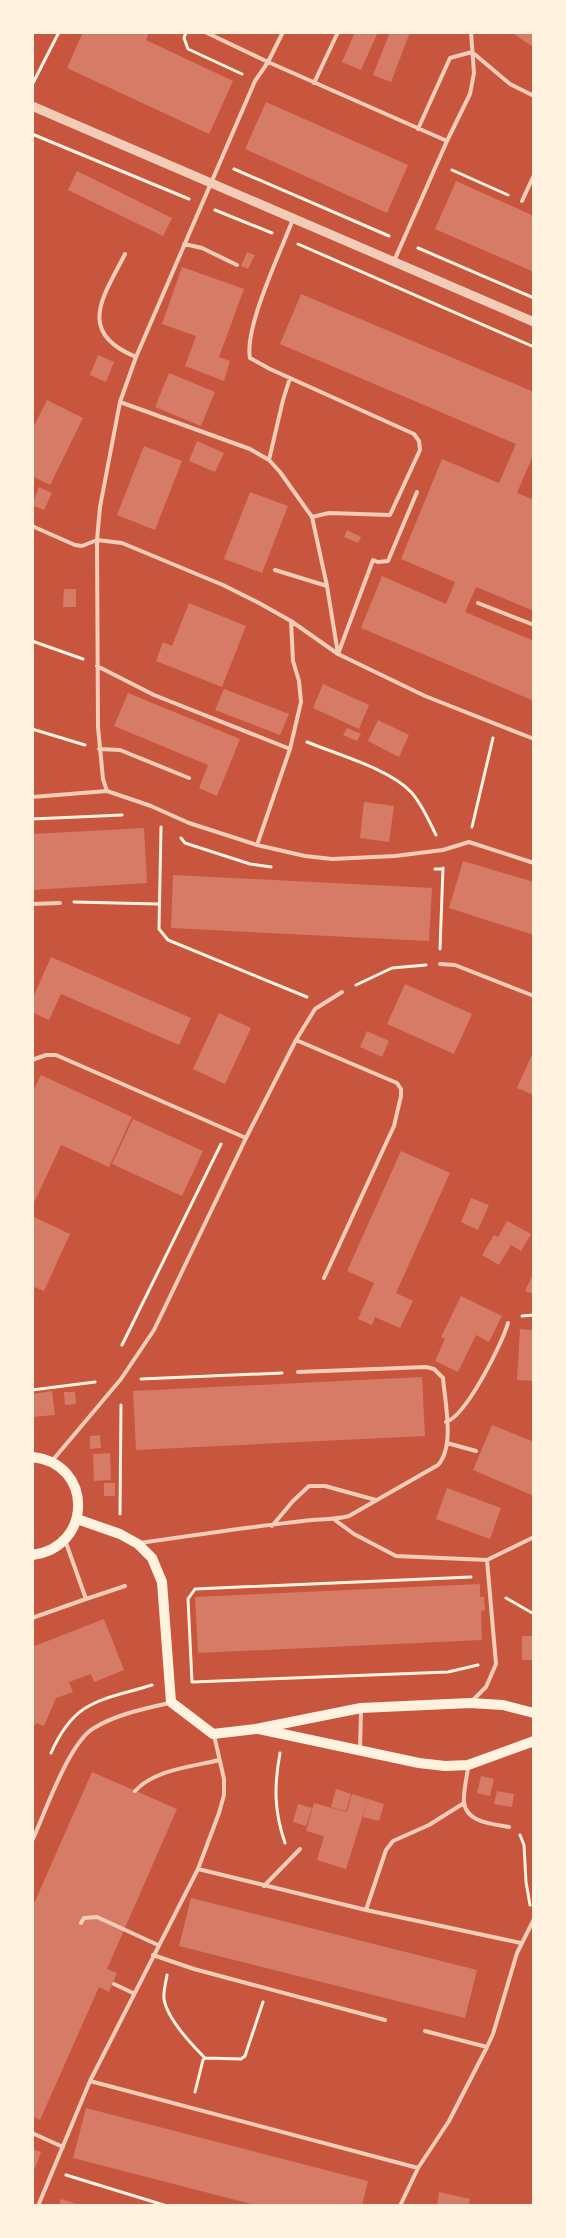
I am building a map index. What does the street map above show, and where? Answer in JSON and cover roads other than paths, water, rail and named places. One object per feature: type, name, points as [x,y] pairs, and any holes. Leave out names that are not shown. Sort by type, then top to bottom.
[{"type":"main road","points":[[32,1456],[52,1461],[69,1476],[78,1496],[77,1519],[65,1540],[48,1551],[32,1554]]},
{"type":"main road","points":[[77,1519],[120,1534],[138,1544],[152,1558],[162,1582],[171,1702],[213,1734],[256,1729],[361,1708],[470,1703],[503,1705],[534,1713]]},
{"type":"main road","points":[[256,1729],[419,1763],[468,1765],[534,1741]]},
{"type":"street","points":[[32,106],[393,263],[534,322]]},
{"type":"lane","points":[[205,32],[314,83],[447,141]]},
{"type":"lane","points":[[107,791],[103,779],[99,750],[97,540],[100,508],[120,402],[136,357],[255,81],[268,62],[283,32]]},
{"type":"lane","points":[[314,83],[338,32]]},
{"type":"lane","points":[[393,263],[470,94],[474,73],[471,32]]},
{"type":"lane","points":[[418,129],[450,58],[472,52]]},
{"type":"lane","points":[[472,52],[510,84],[534,96]]},
{"type":"lane","points":[[522,201],[534,175]]},
{"type":"lane","points":[[293,218],[251,330],[248,349],[250,358],[257,363],[414,434],[419,441],[420,450],[390,515],[330,513],[312,517]]},
{"type":"lane","points":[[184,244],[202,248],[237,265]]},
{"type":"lane","points":[[32,247],[32,260]]},
{"type":"lane","points":[[125,254],[99,307],[100,326],[106,338],[118,349],[136,357]]},
{"type":"lane","points":[[269,460],[290,378]]},
{"type":"lane","points":[[120,402],[250,448],[269,460],[280,472],[312,517],[327,586],[338,654]]},
{"type":"lane","points":[[338,654],[373,560],[378,562],[388,561],[416,492]]},
{"type":"lane","points":[[32,526],[75,545],[82,546],[97,540],[122,543],[150,554],[237,592],[291,621],[338,654],[425,696],[534,739]]},
{"type":"lane","points":[[275,570],[327,586]]},
{"type":"lane","points":[[478,603],[534,625]]},
{"type":"lane","points":[[257,845],[294,738],[302,702],[293,660],[291,621]]},
{"type":"lane","points":[[97,666],[154,695],[290,749]]},
{"type":"lane","points":[[99,750],[120,750],[189,778]]},
{"type":"lane","points":[[32,798],[107,791],[151,806],[189,823],[257,845],[304,856],[332,859],[395,856],[443,850],[468,842],[534,862]]},
{"type":"lane","points":[[32,904],[60,903]]},
{"type":"lane","points":[[440,964],[455,965],[534,996]]},
{"type":"lane","points":[[52,1461],[121,1379],[154,1330],[246,1138],[296,1040],[314,1009],[342,992]]},
{"type":"lane","points":[[296,1040],[397,1084],[401,1089],[402,1096],[394,1126],[324,1278]]},
{"type":"lane","points":[[32,1060],[46,1055],[56,1055],[246,1138]]},
{"type":"lane","points":[[446,1422],[456,1416],[494,1359],[508,1323]]},
{"type":"lane","points":[[138,1544],[224,1530],[304,1521],[335,1520],[349,1516],[438,1465],[443,1459],[447,1443],[443,1378],[434,1369],[426,1367],[298,1372]]},
{"type":"lane","points":[[447,1443],[476,1451]]},
{"type":"lane","points":[[272,1526],[293,1501],[309,1486],[325,1486],[376,1500]]},
{"type":"lane","points":[[335,1520],[354,1534],[396,1556],[487,1560],[534,1537]]},
{"type":"lane","points":[[65,1540],[86,1599]]},
{"type":"lane","points":[[470,1703],[486,1687],[496,1664],[487,1560]]},
{"type":"lane","points":[[32,1618],[125,1586]]},
{"type":"lane","points":[[32,1841],[74,1748],[92,1729],[116,1717],[171,1702]]},
{"type":"lane","points":[[360,1751],[361,1708]]},
{"type":"lane","points":[[38,2206],[90,2081],[133,1993],[198,1869],[219,1813],[224,1796],[224,1779],[213,1734]]},
{"type":"lane","points":[[135,1791],[147,1780],[165,1773],[219,1760]]},
{"type":"lane","points":[[468,1765],[464,1803],[467,1810],[478,1820],[509,1826]]},
{"type":"lane","points":[[366,1910],[386,1850],[393,1841],[429,1825],[464,1803]]},
{"type":"lane","points":[[264,1886],[300,1849]]},
{"type":"lane","points":[[198,1869],[366,1910],[521,1943]]},
{"type":"lane","points":[[81,1923],[84,1918],[97,1917],[158,1945]]},
{"type":"lane","points":[[400,2206],[418,2168],[449,2121],[487,2048],[521,1943],[533,1920]]},
{"type":"lane","points":[[153,1955],[267,1990],[385,2020]]},
{"type":"lane","points":[[114,1984],[133,1993]]},
{"type":"lane","points":[[425,2031],[487,2048]]},
{"type":"lane","points":[[90,2081],[418,2168]]},
{"type":"lane","points":[[32,2133],[63,2147]]}]
